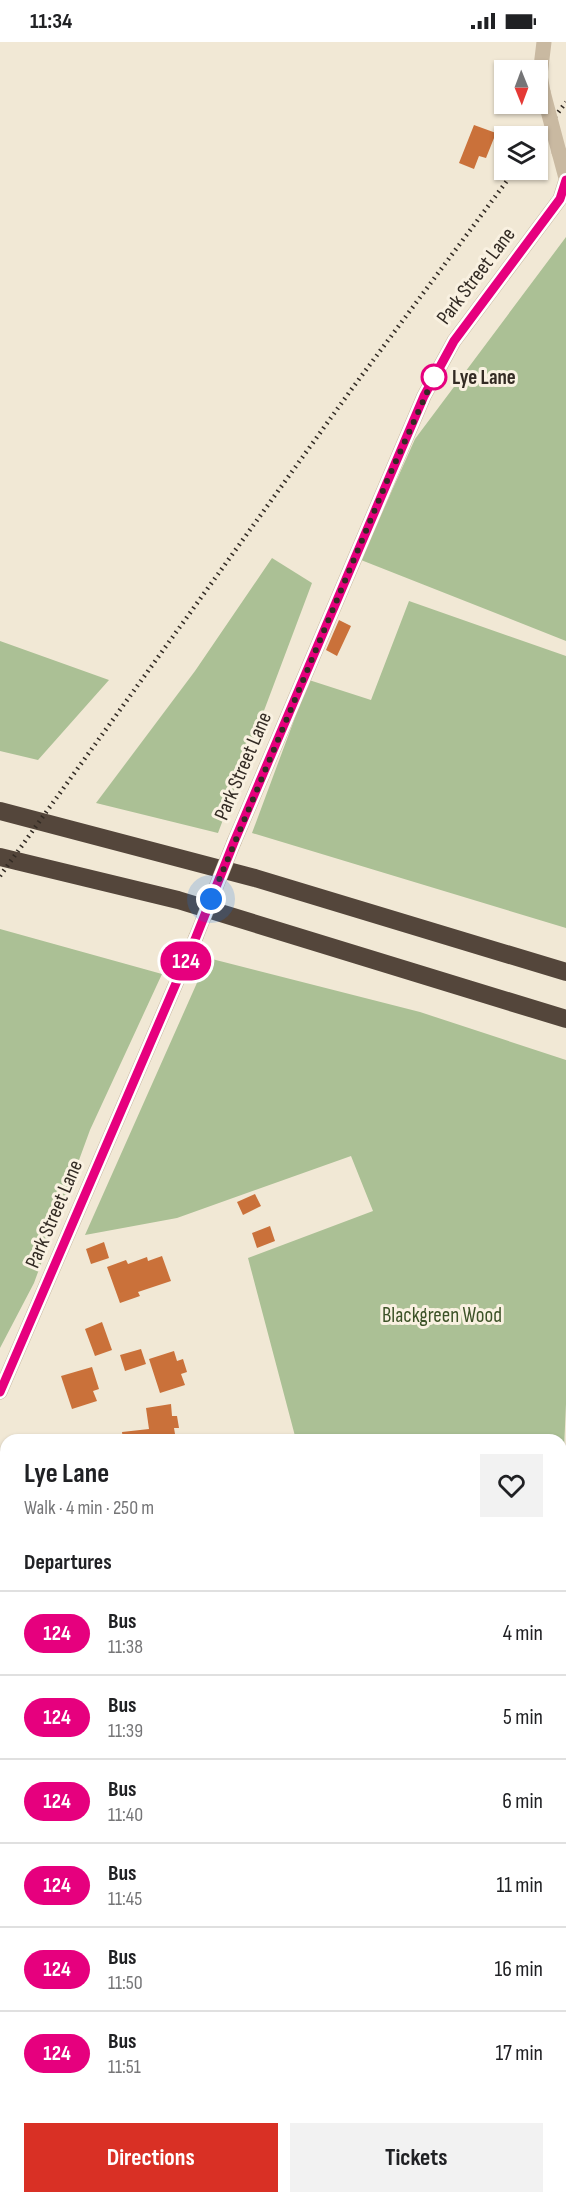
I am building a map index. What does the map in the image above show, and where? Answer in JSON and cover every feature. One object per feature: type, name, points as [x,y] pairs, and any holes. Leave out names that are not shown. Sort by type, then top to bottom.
[{"type":"highway","points":[[0,811],[255,878],[566,972]]},
{"type":"highway","points":[[0,857],[178,900],[566,1019]]},
{"type":"street","points":[[544,42],[540,75],[566,179]]},
{"type":"street","name":"Park Street Lane","points":[[0,1392],[196,937],[234,842],[424,396],[454,341],[560,199],[566,179]]},
{"type":"green space","points":[[566,237],[566,641],[361,560],[415,439]]},
{"type":"green space","points":[[272,558],[312,583],[218,833],[96,803],[195,671]]},
{"type":"green space","points":[[409,601],[566,656],[566,928],[252,833],[309,680],[371,700]]},
{"type":"green space","points":[[0,641],[109,680],[38,760],[0,751]]},
{"type":"green space","points":[[0,929],[162,974],[90,1130],[34,1283],[0,1348]]},
{"type":"green space","name":"Blackgreen Wood","points":[[208,958],[420,1012],[566,1060],[565,1434],[294,1434],[248,1258],[373,1211],[351,1156],[177,1218],[85,1235]]},
{"type":"building","points":[[474,125],[494,132],[486,158],[479,156],[474,169],[459,163]]},
{"type":"building","points":[[339,620],[351,626],[337,656],[326,650]]},
{"type":"building","points":[[255,1194],[261,1206],[243,1215],[237,1202]]},
{"type":"building","points":[[270,1226],[275,1241],[257,1248],[252,1233]]},
{"type":"building","points":[[104,1242],[109,1258],[91,1264],[86,1249]]},
{"type":"building","points":[[162,1256],[171,1281],[138,1292],[140,1296],[120,1303],[107,1267],[126,1260],[128,1264],[147,1257],[148,1261]]},
{"type":"building","points":[[102,1322],[112,1350],[95,1356],[85,1329]]},
{"type":"building","points":[[141,1349],[146,1364],[125,1371],[120,1355]]},
{"type":"building","points":[[174,1351],[177,1361],[183,1359],[187,1372],[181,1374],[185,1385],[160,1393],[149,1359]]},
{"type":"building","points":[[92,1367],[99,1389],[93,1391],[97,1401],[72,1409],[61,1376]]},
{"type":"building","points":[[171,1404],[172,1416],[177,1416],[179,1428],[174,1428],[175,1434],[122,1434],[122,1432],[149,1429],[146,1408]]},
{"type":"railway","points":[[548,126],[566,102]]},
{"type":"railway","points":[[0,876],[351,390],[508,180]]},
{"type":"bus line","name":"124","points":[[0,1392],[196,937],[234,842],[424,396],[454,341],[560,199],[566,180]]},
{"type":"place","name":"Lye Lane","points":[[434,377]]},
{"type":"route","points":[[211,899],[387,481],[434,377]]}]
